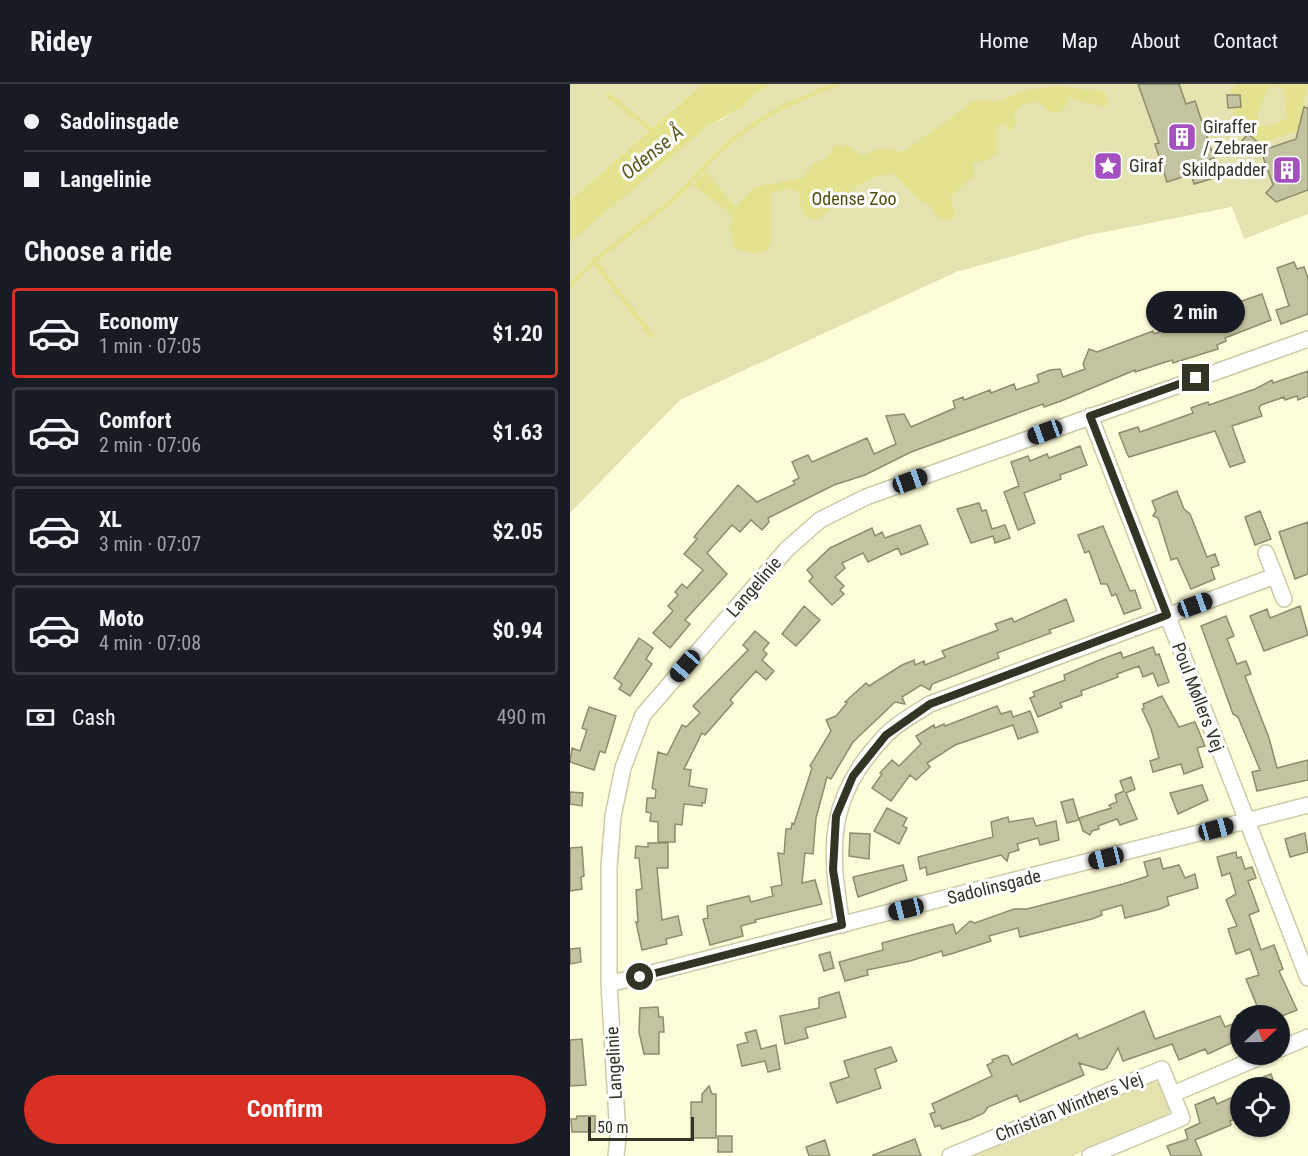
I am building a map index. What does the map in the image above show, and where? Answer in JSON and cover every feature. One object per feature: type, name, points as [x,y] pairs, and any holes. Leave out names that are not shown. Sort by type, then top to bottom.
[{"type":"street","name":"Langelinie","points":[[616,1156],[618,1137],[609,984],[609,868],[613,816],[623,768],[643,715],[788,549],[820,520],[866,497],[1308,339]]},
{"type":"street","name":"Poul Møllers Vej","points":[[1090,416],[1308,978]]},
{"type":"street","points":[[1266,553],[1284,599]]},
{"type":"street","points":[[842,925],[833,870],[836,816],[853,776],[886,735],[930,704],[1275,576]]},
{"type":"street","name":"Sadolinsgade","points":[[609,984],[1308,805]]},
{"type":"street","points":[[1290,1045],[1308,1037]]},
{"type":"street","points":[[1173,1094],[1241,1065]]},
{"type":"street","name":"Christian Winthers Vej","points":[[950,1156],[1162,1069],[1182,1118],[1090,1156]]},
{"type":"green space","points":[[570,84],[703,84],[570,200]]},
{"type":"green space","name":"Odense Zoo","points":[[770,84],[1308,84],[1308,214],[1244,239],[1232,207],[1089,235],[956,272],[680,400],[570,513],[570,240],[711,124],[723,119]]},
{"type":"green space","points":[[1153,1080],[1161,1084],[1169,1105],[1169,1114],[1073,1156],[971,1156]]},
{"type":"water","name":"Odense Å","points":[[703,84],[770,84],[746,102],[744,107],[711,124],[570,242],[570,200]]},
{"type":"water","points":[[1237,84],[1308,84],[1298,131],[1260,143],[1248,133],[1241,137],[1234,114],[1236,99],[1230,92]],"holes":[[[1279,85],[1284,89],[1286,118],[1270,126],[1261,126],[1257,113],[1269,87]]]},
{"type":"water","points":[[1057,86],[1105,92],[1109,103],[1104,107],[1069,98],[1067,106],[1059,113],[1050,112],[1037,101],[1021,105],[1013,114],[1017,124],[1010,131],[1003,123],[997,127],[997,153],[988,160],[972,163],[975,175],[951,196],[955,216],[953,220],[940,220],[929,205],[916,198],[894,174],[877,176],[858,186],[817,220],[804,214],[798,191],[790,189],[773,192],[770,242],[767,250],[755,254],[734,248],[729,228],[732,215],[693,185],[706,171],[735,207],[755,187],[803,178],[813,163],[827,158],[835,145],[848,146],[863,156],[883,149],[903,152],[974,101],[983,99],[998,102],[1019,92]]},
{"type":"building","name":"Giraffer / Zebraer","points":[[1138,84],[1179,84],[1186,104],[1195,101],[1214,158],[1205,161],[1211,179],[1194,184],[1191,174],[1167,182],[1155,144],[1159,143]]},
{"type":"building","points":[[1227,95],[1240,95],[1241,107],[1228,108]]},
{"type":"building","name":"Skildpadder","points":[[1304,107],[1308,108],[1308,190],[1276,202],[1266,193],[1273,185],[1261,151],[1296,139]]},
{"type":"building","points":[[1248,134],[1258,142],[1250,151],[1240,143]]},
{"type":"building","points":[[1294,262],[1297,269],[1304,267],[1308,278],[1308,314],[1281,324],[1276,310],[1289,306],[1277,268]]},
{"type":"building","points":[[1201,292],[1212,322],[1231,316],[1238,307],[1236,303],[1262,294],[1271,320],[1225,338],[1226,341],[1217,345],[1218,349],[1173,363],[1172,360],[1135,372],[1135,370],[1061,401],[1044,407],[1043,404],[911,452],[865,475],[834,485],[768,518],[769,522],[762,530],[751,520],[740,532],[732,525],[707,553],[727,574],[685,620],[690,624],[670,648],[653,633],[673,611],[668,606],[678,595],[675,592],[682,584],[687,588],[703,570],[684,554],[697,539],[694,537],[738,485],[757,502],[795,484],[793,481],[799,478],[792,462],[808,455],[812,462],[867,438],[874,454],[896,444],[886,416],[904,414],[911,427],[955,408],[953,401],[963,397],[964,400],[1014,384],[1016,390],[1039,382],[1037,375],[1050,370],[1060,369],[1063,377],[1085,369],[1083,364],[1089,349],[1097,352],[1153,331],[1154,334],[1191,323],[1182,298]]},
{"type":"building","points":[[1308,371],[1308,396],[1298,400],[1297,396],[1285,400],[1284,397],[1261,405],[1259,408],[1262,416],[1232,426],[1245,462],[1230,467],[1215,431],[1129,457],[1127,454],[1119,433],[1138,427],[1140,432],[1193,413],[1191,408],[1196,406],[1208,402],[1209,405],[1255,389],[1272,380],[1273,383]]},
{"type":"building","points":[[1080,446],[1087,465],[1060,475],[1061,479],[1024,493],[1035,523],[1018,530],[1004,492],[1019,486],[1011,462],[1028,456],[1030,461],[1047,454],[1049,458]]},
{"type":"building","points":[[1177,491],[1184,509],[1190,514],[1207,557],[1215,554],[1219,565],[1211,568],[1215,579],[1191,589],[1177,558],[1171,560],[1158,518],[1153,516],[1156,511],[1152,501]]},
{"type":"building","points":[[979,503],[982,511],[986,510],[992,529],[1005,525],[1010,538],[995,543],[993,536],[971,543],[957,509]]},
{"type":"building","points":[[1260,511],[1271,539],[1255,545],[1245,517]]},
{"type":"building","points":[[1308,522],[1308,574],[1295,579],[1279,532]]},
{"type":"building","points":[[920,525],[928,544],[901,555],[898,548],[868,562],[863,553],[842,563],[845,568],[835,577],[844,586],[840,590],[844,594],[832,605],[809,581],[813,577],[807,570],[830,548],[872,528],[875,536],[882,532],[885,538]]},
{"type":"building","points":[[1103,526],[1130,591],[1135,590],[1141,608],[1124,614],[1116,594],[1112,596],[1107,584],[1101,584],[1089,551],[1085,553],[1078,535]]},
{"type":"building","points":[[1066,599],[1074,621],[1049,630],[1051,633],[997,653],[999,658],[932,684],[930,690],[921,685],[902,697],[905,704],[895,702],[853,742],[831,779],[827,777],[816,818],[813,854],[805,853],[802,883],[815,880],[822,904],[755,920],[756,922],[741,926],[743,936],[710,945],[703,919],[708,918],[707,906],[749,896],[751,902],[773,896],[771,887],[782,885],[778,853],[784,854],[786,829],[791,829],[792,823],[794,824],[812,768],[810,766],[831,731],[826,720],[836,716],[847,703],[845,702],[866,683],[869,686],[914,660],[915,665],[924,661],[925,665],[945,657],[942,651],[998,630],[995,624],[1012,618],[1014,622]]},
{"type":"building","points":[[804,606],[820,620],[796,646],[782,634]]},
{"type":"building","points":[[1300,606],[1308,635],[1264,651],[1250,616],[1267,609],[1270,618]]},
{"type":"building","points":[[1226,616],[1234,636],[1227,639],[1237,664],[1246,661],[1251,674],[1245,676],[1269,738],[1277,768],[1308,760],[1308,780],[1257,791],[1252,772],[1260,770],[1238,717],[1233,714],[1201,626]]},
{"type":"building","points":[[755,631],[769,643],[763,650],[767,654],[762,660],[774,671],[766,680],[756,671],[730,700],[733,703],[705,735],[702,733],[684,769],[691,770],[689,786],[707,789],[705,803],[702,803],[702,806],[684,804],[682,825],[675,824],[675,842],[658,842],[658,822],[650,821],[651,813],[646,812],[647,798],[655,798],[656,790],[652,788],[658,752],[667,755],[682,725],[686,727],[700,713],[693,706],[748,650],[743,645]]},
{"type":"building","points":[[639,638],[653,648],[646,659],[652,664],[630,696],[619,689],[622,684],[614,678]]},
{"type":"building","points":[[1153,647],[1156,655],[1159,654],[1169,682],[1158,686],[1153,673],[1143,677],[1139,666],[1081,691],[1082,695],[1060,703],[1062,707],[1038,717],[1030,698],[1035,696],[1033,692],[1065,680],[1064,675],[1102,659],[1121,652],[1123,658]]},
{"type":"building","points":[[1162,696],[1179,727],[1195,722],[1205,746],[1197,748],[1203,767],[1184,774],[1181,764],[1153,772],[1150,761],[1159,758],[1151,729],[1142,709],[1143,704]]},
{"type":"building","points":[[997,706],[1001,714],[1011,711],[1013,717],[1030,711],[1038,732],[1018,739],[1013,725],[955,745],[927,763],[930,767],[916,780],[910,775],[891,801],[872,788],[882,774],[880,773],[892,760],[899,766],[921,744],[916,736],[934,725],[935,728],[944,724],[945,726]]},
{"type":"building","points":[[589,707],[616,716],[605,753],[600,751],[594,770],[570,762],[572,748],[580,751],[587,730],[582,728]]},
{"type":"building","points":[[1131,777],[1135,789],[1126,793],[1137,819],[1120,825],[1117,819],[1098,826],[1099,829],[1092,831],[1090,835],[1083,831],[1079,818],[1111,808],[1109,805],[1117,802],[1115,795],[1124,791],[1120,781]]},
{"type":"building","points":[[1202,785],[1208,800],[1178,814],[1170,793]]},
{"type":"building","points":[[570,792],[583,793],[582,806],[570,804]]},
{"type":"building","points":[[1073,799],[1079,820],[1067,823],[1061,802]]},
{"type":"building","points":[[887,808],[907,818],[903,826],[907,828],[899,844],[874,831]]},
{"type":"building","points":[[1008,817],[1009,822],[1033,818],[1036,826],[1056,821],[1059,840],[1040,845],[1038,838],[1017,844],[1019,850],[1009,853],[1007,861],[1001,855],[927,875],[926,867],[920,869],[918,857],[993,837],[991,822]]},
{"type":"building","points":[[850,833],[870,834],[869,859],[849,856]]},
{"type":"building","points":[[1305,833],[1308,852],[1290,857],[1285,839]]},
{"type":"building","points":[[648,843],[668,843],[668,868],[657,868],[662,920],[678,916],[682,935],[666,939],[667,944],[642,950],[636,922],[638,922],[636,890],[642,889],[639,858],[635,858],[636,846],[648,847]]},
{"type":"building","points":[[582,847],[584,876],[581,877],[582,889],[570,891],[570,848]]},
{"type":"building","points":[[1236,852],[1237,858],[1241,857],[1245,869],[1252,867],[1256,878],[1248,881],[1259,911],[1249,915],[1261,950],[1274,945],[1283,969],[1279,971],[1297,1010],[1290,1013],[1290,1005],[1257,1005],[1246,979],[1259,975],[1250,949],[1236,954],[1228,929],[1237,926],[1226,900],[1236,894],[1230,873],[1222,876],[1217,857]]},
{"type":"building","points":[[1160,858],[1163,869],[1179,865],[1185,878],[1195,874],[1198,888],[1167,897],[1169,905],[1160,909],[1125,918],[1122,905],[1101,911],[1102,915],[1092,919],[1020,937],[1018,928],[989,936],[991,941],[954,953],[943,956],[942,951],[910,961],[867,970],[868,975],[845,981],[839,962],[883,950],[882,943],[953,924],[956,934],[970,921],[975,923],[1014,909],[1027,909],[1123,884],[1148,876],[1144,862]]},
{"type":"building","points":[[903,865],[907,880],[858,897],[853,877]]},
{"type":"building","points":[[580,948],[581,962],[570,964],[570,949]]},
{"type":"building","points":[[830,952],[834,968],[824,971],[819,955]]},
{"type":"building","points":[[839,992],[846,1017],[805,1028],[808,1038],[785,1044],[780,1016],[819,1008],[819,998]]},
{"type":"building","points":[[658,1007],[659,1017],[663,1017],[664,1032],[659,1032],[659,1054],[644,1054],[639,1032],[640,1008]]},
{"type":"building","points":[[1144,1011],[1155,1039],[1220,1016],[1225,1027],[1230,1025],[1230,1044],[1208,1054],[1205,1049],[1179,1060],[1172,1044],[1123,1061],[1118,1048],[1107,1068],[1102,1070],[1079,1063],[1084,1075],[1020,1102],[1017,1095],[988,1107],[984,1113],[971,1119],[942,1129],[940,1125],[935,1127],[930,1114],[935,1112],[932,1104],[992,1076],[987,1065],[993,1062],[992,1060],[1004,1055],[1008,1056],[1012,1065],[1077,1034],[1079,1039]]},
{"type":"building","points":[[756,1030],[761,1049],[776,1045],[780,1069],[768,1072],[765,1061],[742,1066],[737,1045],[748,1042],[745,1033]]},
{"type":"building","points":[[582,1039],[586,1085],[570,1086],[570,1040]]},
{"type":"building","points":[[891,1047],[897,1061],[875,1069],[881,1088],[837,1103],[830,1083],[849,1077],[844,1061]]},
{"type":"building","points":[[709,1086],[712,1094],[716,1094],[716,1138],[691,1138],[691,1102],[702,1102],[702,1094]]},
{"type":"building","points":[[1214,1097],[1217,1104],[1230,1098],[1230,1125],[1195,1140],[1202,1156],[1171,1156],[1167,1146],[1188,1139],[1185,1130],[1200,1123],[1195,1105]]},
{"type":"building","points":[[577,1116],[595,1116],[595,1132],[572,1132],[571,1119],[576,1119]]},
{"type":"building","points":[[718,1136],[732,1136],[732,1152],[718,1152]]},
{"type":"building","points":[[915,1139],[921,1156],[873,1155]]},
{"type":"building","points":[[825,1140],[830,1156],[809,1156],[806,1147]]},
{"type":"waterway","points":[[570,286],[605,253],[676,197],[721,150],[741,133],[780,109],[836,84]]},
{"type":"waterway","points":[[608,95],[655,133]]},
{"type":"waterway","points":[[593,260],[652,336]]},
{"type":"place","name":"Giraffer / Zebraer","points":[[1182,137]]},
{"type":"place","name":"Giraf","points":[[1108,166]]},
{"type":"place","name":"Skildpadder","points":[[1287,170]]},
{"type":"route","points":[[640,977],[842,925],[833,870],[836,816],[853,776],[886,735],[930,704],[1167,615],[1090,416],[1196,378]]}]
